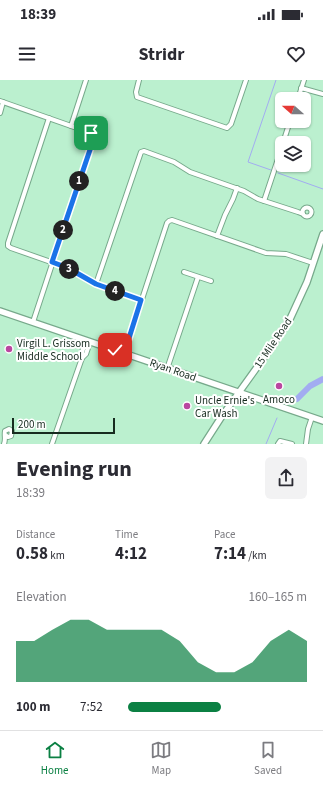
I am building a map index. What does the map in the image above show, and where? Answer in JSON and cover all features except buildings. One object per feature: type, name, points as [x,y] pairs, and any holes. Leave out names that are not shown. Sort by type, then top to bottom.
[{"type":"main road","name":"15 Mile Road","points":[[204,444],[218,421],[275,343],[290,319],[300,297],[323,234]]},
{"type":"main road","name":"Ryan Road","points":[[0,311],[323,421]]},
{"type":"street","points":[[71,126],[86,80]]},
{"type":"street","points":[[139,80],[136,95],[229,127],[246,80]]},
{"type":"street","points":[[300,92],[304,80]]},
{"type":"street","points":[[301,88],[322,95]]},
{"type":"street","points":[[0,112],[2,102],[94,135],[33,322]]},
{"type":"street","points":[[49,118],[8,246],[68,268],[96,284],[141,300]]},
{"type":"street","points":[[96,284],[141,152],[170,160],[190,172],[237,188],[264,201],[306,216],[311,213],[309,208],[298,212]]},
{"type":"street","points":[[264,201],[275,168]]},
{"type":"street","points":[[217,236],[237,188]]},
{"type":"street","points":[[303,209],[303,214]]},
{"type":"street","points":[[124,354],[141,300],[169,221],[172,220],[270,254],[286,254],[313,263]]},
{"type":"street","points":[[184,272],[211,281]]},
{"type":"street","points":[[167,368],[198,277]]},
{"type":"street","points":[[52,444],[82,358],[86,354],[88,341]]},
{"type":"street","points":[[306,444],[308,429],[312,417]]},
{"type":"street","points":[[278,444],[280,441],[292,444]]},
{"type":"waterway","points":[[271,170],[248,162],[276,80]]},
{"type":"waterway","points":[[278,173],[323,189]]},
{"type":"waterway","points":[[297,399],[310,386],[323,379]]},
{"type":"waterway","points":[[266,444],[277,418]]},
{"type":"place","name":"Virgil L. Grissom Middle School","points":[[9,349]]},
{"type":"place","name":"Amoco","points":[[279,386]]},
{"type":"place","name":"Uncle Ernie's Car Wash","points":[[187,406]]},
{"type":"route","points":[[91,133],[94,135],[94,138],[52,262],[68,268],[96,284],[141,300],[124,354],[115,350]]}]
